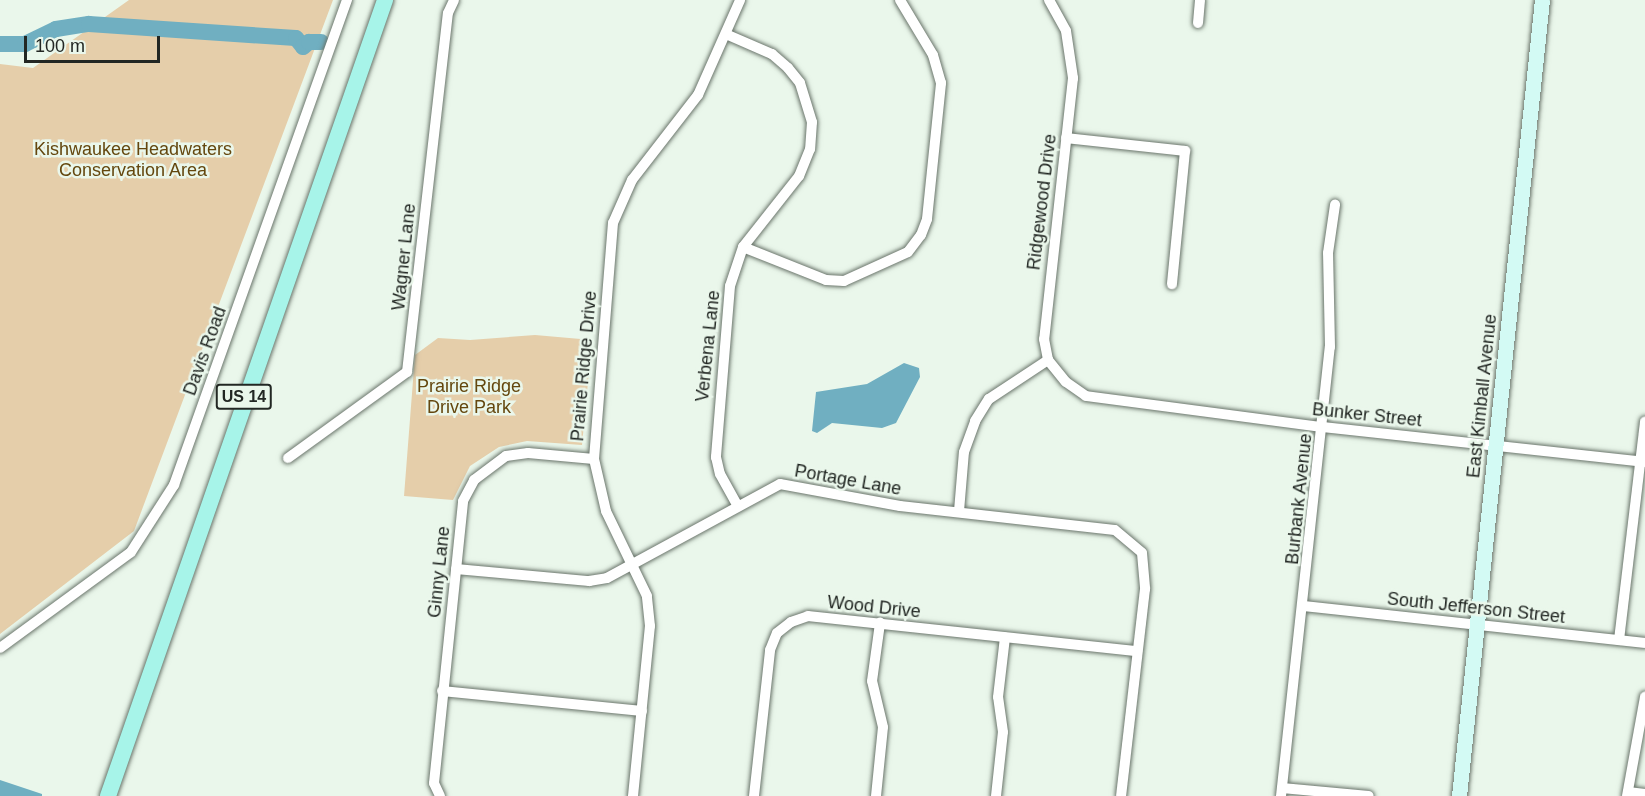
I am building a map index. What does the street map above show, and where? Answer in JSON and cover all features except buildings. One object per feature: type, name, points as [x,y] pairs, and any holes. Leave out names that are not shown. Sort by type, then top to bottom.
[{"type":"main road","name":"US 14","points":[[108,796],[384,0]]},
{"type":"street","name":"Davis Road","points":[[0,648],[132,552],[174,485],[347,0]]},
{"type":"street","name":"Wagner Lane","points":[[288,458],[408,372],[448,13],[454,0]]},
{"type":"street","name":"Prairie Ridge Drive","points":[[633,796],[650,626],[648,596],[606,511],[594,459],[613,223],[632,180],[698,95],[728,35],[740,0]]},
{"type":"street","points":[[743,247],[826,280],[844,281],[908,252],[921,235],[927,219],[941,83],[933,55],[900,0]]},
{"type":"street","name":"Ridgewood Drive","points":[[1048,360],[1046,311],[1066,138],[1071,57],[1066,32],[1049,0]]},
{"type":"street","points":[[1198,23],[1200,0]]},
{"type":"street","name":"East Kimball Avenue","points":[[1459,796],[1542,0]]},
{"type":"street","name":"Verbena Lane","points":[[728,35],[772,54],[788,68],[800,83],[812,122],[810,149],[799,176],[743,247],[730,286],[715,437],[720,474],[738,506]]},
{"type":"street","points":[[1066,138],[1185,151],[1172,284]]},
{"type":"street","name":"Burbank Avenue","points":[[1281,792],[1323,427],[1331,318],[1328,254],[1335,205]]},
{"type":"street","points":[[959,511],[964,452],[975,421],[990,399],[1048,360]]},
{"type":"street","name":"Bunker Street","points":[[1048,360],[1066,382],[1086,396],[1323,427],[1642,462]]},
{"type":"street","points":[[1619,640],[1645,422]]},
{"type":"street","name":"Ginny Lane","points":[[440,796],[434,783],[463,501],[474,480],[486,468],[506,456],[528,453],[594,459]]},
{"type":"street","name":"Portage Lane","points":[[456,569],[589,581],[607,578],[780,484],[900,506],[1115,530],[1142,553],[1144,589],[1137,651]]},
{"type":"street","name":"South Jefferson Street","points":[[1304,606],[1645,643]]},
{"type":"street","name":"Wood Drive","points":[[754,796],[770,650],[777,633],[791,622],[808,616],[1137,651]]},
{"type":"street","points":[[876,796],[883,727],[872,681],[879,623]]},
{"type":"street","points":[[996,796],[1004,732],[998,697],[1005,637]]},
{"type":"street","points":[[1121,796],[1137,651]]},
{"type":"street","points":[[442,691],[642,711]]},
{"type":"street","points":[[1645,697],[1627,794],[1645,794]]},
{"type":"street","points":[[1281,792],[1369,796]]},
{"type":"green space","name":"Kishwaukee Headwaters Conservation Area","points":[[129,0],[333,0],[134,531],[0,634],[0,64],[33,68]]},
{"type":"green space","name":"Prairie Ridge Drive Park","points":[[535,335],[592,340],[582,445],[527,441],[499,447],[470,466],[453,500],[404,496],[415,355],[438,338],[470,340]]},
{"type":"water","points":[[904,363],[919,368],[920,377],[896,423],[882,428],[832,423],[817,433],[812,431],[816,392],[867,384]]},
{"type":"water","points":[[0,780],[42,794],[42,796],[0,796]]},
{"type":"waterway","points":[[0,44],[25,44],[56,29],[89,24],[296,38],[303,47],[309,42],[321,42]]}]
